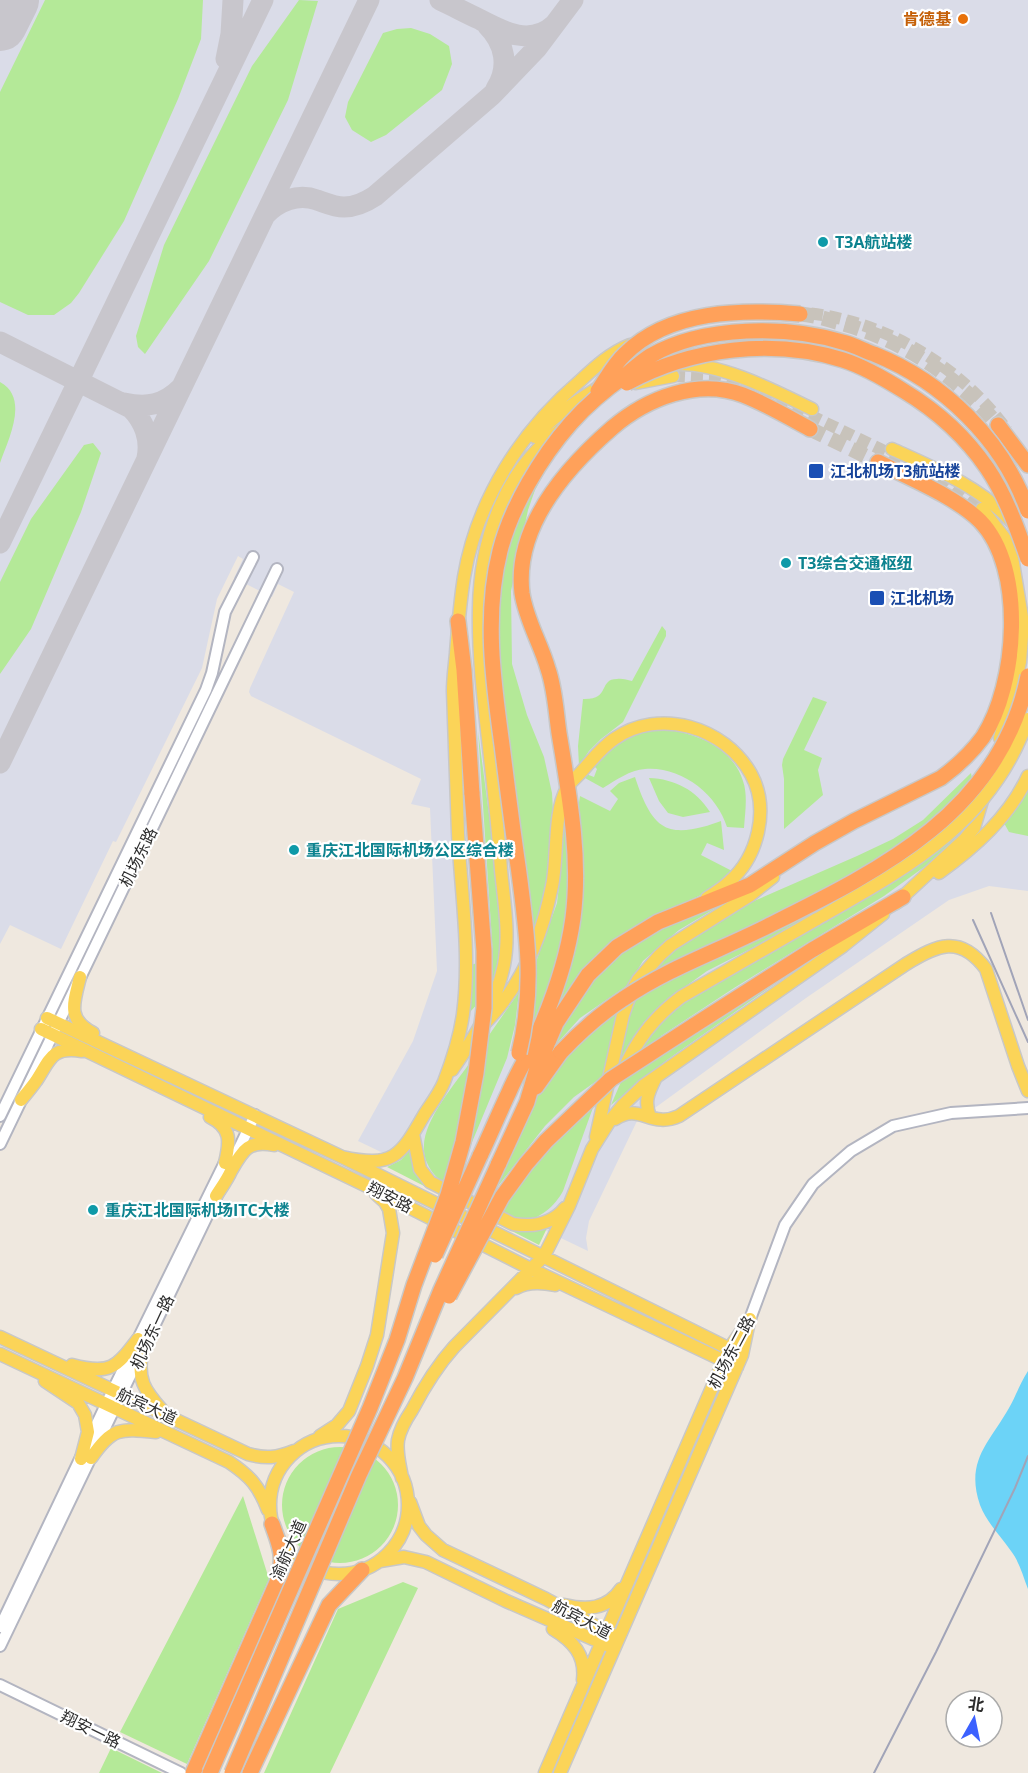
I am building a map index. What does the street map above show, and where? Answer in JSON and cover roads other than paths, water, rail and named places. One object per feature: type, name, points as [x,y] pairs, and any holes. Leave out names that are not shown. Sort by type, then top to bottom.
[{"type":"highway","points":[[588,406],[624,354],[638,342],[658,331],[688,320],[720,314],[792,313]]},
{"type":"highway","points":[[509,1090],[525,1030],[529,987],[528,935],[496,704],[491,641],[493,596],[499,557],[509,524],[531,479],[571,423],[588,406],[648,357],[669,347],[699,338],[730,333],[787,332],[846,343],[889,360],[918,377],[970,418],[993,446],[1012,475],[1028,511]]},
{"type":"highway","points":[[588,406],[644,374],[680,361],[721,351],[779,348],[818,353],[845,360],[867,369],[927,405],[960,434],[987,468],[998,487],[1008,506],[1028,559]]},
{"type":"highway","points":[[397,1340],[551,1002],[563,966],[573,918],[576,874],[568,786],[549,670],[522,595],[521,574],[529,538],[544,506],[559,482],[577,460],[629,413],[656,400],[682,391],[706,389],[741,394],[810,429]]},
{"type":"highway","points":[[998,425],[1027,460]]},
{"type":"highway","points":[[405,1378],[441,1290],[526,1102],[556,1023],[588,975],[601,961],[628,940],[658,922],[731,894],[750,891],[815,843],[876,809],[941,778],[952,770],[983,736],[997,707],[1006,672],[1012,621],[1008,576],[1001,554],[991,536],[974,516],[954,502],[878,462]]},
{"type":"highway","points":[[397,1340],[414,1285],[448,1194],[468,1122],[484,1008],[484,951],[459,614]]},
{"type":"highway","points":[[526,1102],[561,1052],[579,1033],[623,998],[700,958],[769,926],[876,868],[912,845],[945,819],[967,797],[991,767],[1016,717],[1028,676]]},
{"type":"highway","points":[[232,1773],[359,1475],[405,1378],[502,1197],[526,1164],[546,1141],[611,1079],[812,950],[903,897]]},
{"type":"highway","name":"渝航大道","points":[[210,1773],[365,1419],[397,1340]]},
{"type":"highway","points":[[193,1773],[278,1580],[283,1561],[282,1552],[271,1520]]},
{"type":"highway","points":[[250,1773],[329,1605],[362,1570]]},
{"type":"main road","points":[[443,1084],[463,1016],[465,987],[453,687],[459,614],[472,541],[506,465],[544,413],[608,356],[624,347],[650,336],[719,316],[764,310],[792,313]]},
{"type":"main road","points":[[459,614],[491,512],[505,483],[532,441],[545,426],[627,371],[652,365],[686,364],[713,369],[754,382],[812,409]]},
{"type":"main road","points":[[545,426],[613,391],[642,381],[673,376]]},
{"type":"main road","points":[[480,1029],[504,966],[507,941],[479,639],[479,605],[484,563],[498,511],[519,471],[547,439],[571,423]]},
{"type":"main road","points":[[892,449],[940,471],[987,499],[1003,511],[1028,542]]},
{"type":"main road","points":[[605,1118],[655,1078],[876,921],[964,840],[974,828],[1012,697],[1020,662],[1023,623],[1010,545],[982,509]]},
{"type":"main road","points":[[952,770],[979,753],[988,740],[997,723],[1020,662]]},
{"type":"main road","points":[[369,1187],[385,1202],[393,1224],[377,1335],[344,1419],[331,1430],[302,1447],[285,1462],[275,1478],[270,1496],[271,1520],[280,1541],[304,1565],[327,1573],[339,1574],[362,1570],[379,1561],[393,1549],[402,1533],[407,1515],[407,1496],[398,1458],[398,1439],[406,1420],[442,1361],[544,1256],[570,1203],[631,1053],[639,1039],[668,1007],[703,983],[889,878],[929,851],[962,824],[1006,768],[1028,719]]},
{"type":"main road","points":[[342,1156],[362,1161],[381,1161],[399,1152],[480,1029],[498,1011],[519,979],[538,939],[553,885],[558,813],[568,786],[596,754],[631,729],[654,723],[670,723],[694,728],[719,740],[735,753],[756,785],[760,810],[759,833],[751,853],[730,882],[694,907]]},
{"type":"main road","points":[[903,897],[942,871],[981,839],[1002,818],[1028,776]]},
{"type":"main road","points":[[605,1118],[623,1015],[631,992],[638,980],[671,945],[750,891],[751,853]]},
{"type":"main road","points":[[605,1118],[638,1113],[660,1121],[667,1121],[690,1110],[906,964],[926,951],[942,945],[970,952],[986,969],[1028,1091]]},
{"type":"main road","points":[[80,977],[74,1004],[75,1017],[78,1022],[85,1029],[117,1045],[132,1058]]},
{"type":"main road","name":"翔安路","points":[[50,1026],[95,1054],[369,1187],[531,1269],[726,1354]]},
{"type":"main road","name":"翔安路","points":[[50,1026],[132,1058],[342,1156],[544,1256],[740,1361]]},
{"type":"main road","points":[[21,1100],[52,1056],[72,1050],[95,1054]]},
{"type":"main road","points":[[650,1117],[646,1107],[647,1097],[655,1078]]},
{"type":"main road","points":[[177,1094],[225,1128],[229,1146],[225,1163]]},
{"type":"main road","points":[[413,1134],[420,1169],[430,1182],[513,1224],[532,1225],[551,1220],[559,1216],[570,1203]]},
{"type":"main road","points":[[216,1196],[247,1148],[260,1143],[289,1148]]},
{"type":"main road","points":[[503,1298],[528,1283],[545,1283],[574,1289]]},
{"type":"main road","name":"机场东二路","points":[[545,1773],[726,1354],[750,1319]]},
{"type":"main road","name":"机场东二路","points":[[560,1773],[740,1361],[750,1319]]},
{"type":"main road","name":"航宾大道","points":[[0,1337],[257,1457],[275,1458],[302,1447]]},
{"type":"main road","points":[[48,1359],[85,1369],[103,1369],[117,1364],[138,1339]]},
{"type":"main road","points":[[142,1352],[140,1373],[145,1388],[167,1416]]},
{"type":"main road","name":"航宾大道","points":[[0,1354],[229,1462],[258,1487],[271,1520]]},
{"type":"main road","points":[[27,1367],[82,1409],[88,1432],[86,1459]]},
{"type":"main road","points":[[86,1459],[103,1441],[119,1432],[135,1430],[165,1433]]},
{"type":"main road","points":[[302,1447],[331,1437],[356,1439],[372,1445],[386,1455],[398,1469],[402,1478]]},
{"type":"main road","name":"航宾大道","points":[[407,1496],[419,1526],[443,1550],[546,1599],[617,1644]]},
{"type":"main road","name":"航宾大道","points":[[379,1561],[394,1557],[415,1558],[506,1601],[604,1637]]},
{"type":"main road","points":[[546,1599],[578,1608],[599,1607],[619,1592],[638,1560]]},
{"type":"main road","points":[[506,1601],[572,1642],[581,1656],[583,1665],[581,1691]]},
{"type":"street","name":"机场东路","points":[[0,1144],[21,1100],[50,1026],[206,690],[212,673],[225,612],[253,557]]},
{"type":"street","name":"机场东路","points":[[0,1116],[80,977],[277,569]]},
{"type":"street","name":"机场东二路","points":[[750,1319],[784,1225],[813,1184],[851,1150],[893,1126],[951,1113],[1028,1107]]},
{"type":"street","name":"机场东一路","points":[[117,1392],[142,1352],[252,1114]]},
{"type":"street","name":"机场东一路","points":[[0,1646],[117,1392],[138,1339],[225,1163],[246,1127]]},
{"type":"street","name":"机场东一路","points":[[0,1627],[86,1459]]},
{"type":"street","name":"翔安一路","points":[[0,1685],[181,1773]]},
{"type":"water","points":[[1028,1371],[1028,1589],[1014,1555],[990,1523],[980,1505],[975,1476],[981,1453],[1009,1408]]},
{"type":"tunnel","points":[[793,312],[824,315],[855,323],[884,333],[913,347],[964,383],[1007,430]]},
{"type":"tunnel","points":[[800,314],[860,329],[904,348],[964,390],[998,425]]},
{"type":"tunnel","points":[[673,376],[713,378],[749,386],[949,482],[982,509]]},
{"type":"tunnel","points":[[810,429],[878,462]]},
{"type":"railway","points":[[991,913],[1028,1020]]},
{"type":"railway","points":[[973,920],[1028,1042]]},
{"type":"railway","points":[[874,1773],[936,1652],[1015,1488],[1028,1456]]},
{"type":"place","name":"肯德基","points":[[963,19]]},
{"type":"place","name":"T3A航站楼","points":[[823,242]]},
{"type":"place","name":"江北机场T3航站楼","points":[[816,471]]},
{"type":"place","name":"T3综合交通枢纽","points":[[786,563]]},
{"type":"place","name":"江北机场","points":[[877,598]]},
{"type":"place","name":"重庆江北国际机场公区综合楼","points":[[294,850]]},
{"type":"place","name":"重庆江北国际机场ITC大楼","points":[[93,1210]]}]
